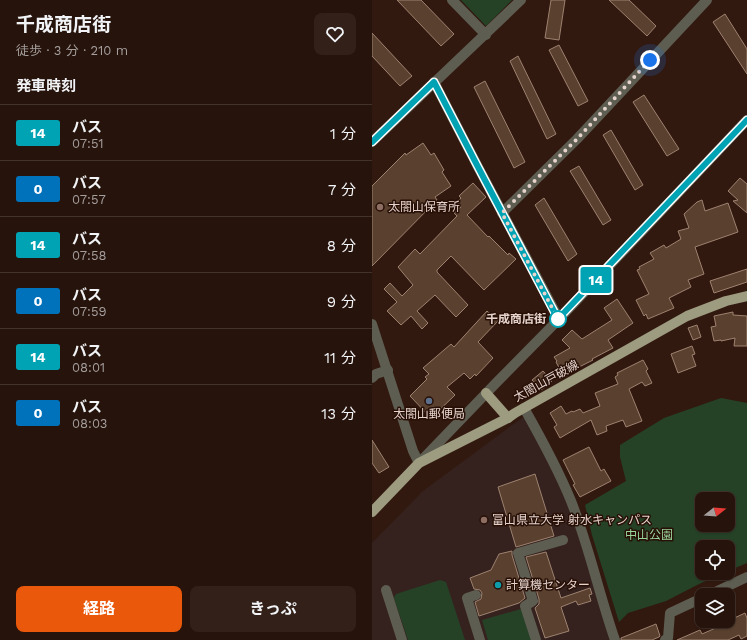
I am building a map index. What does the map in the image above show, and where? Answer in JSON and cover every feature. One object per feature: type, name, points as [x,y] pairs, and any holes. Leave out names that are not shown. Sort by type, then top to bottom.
[{"type":"main road","name":"太閤山戸破線","points":[[372,512],[419,464],[508,418],[687,316],[726,301],[747,296]]},
{"type":"main road","points":[[486,393],[508,418]]},
{"type":"street","points":[[452,0],[486,35]]},
{"type":"street","points":[[372,142],[521,0]]},
{"type":"street","points":[[502,213],[577,139],[707,0]]},
{"type":"street","points":[[434,82],[558,319]]},
{"type":"street","points":[[372,324],[413,451],[419,464],[747,120]]},
{"type":"street","points":[[372,378],[376,374],[388,370]]},
{"type":"street","points":[[524,408],[549,454],[571,501],[615,640]]},
{"type":"street","points":[[536,640],[525,606],[533,601],[518,552],[563,540]]},
{"type":"street","points":[[724,588],[747,577]]},
{"type":"street","points":[[386,590],[402,640]]},
{"type":"street","points":[[476,595],[467,598],[480,640]]},
{"type":"street","points":[[665,640],[668,638],[670,613],[695,601]]},
{"type":"shaded area","name":"富山県立大学 射水キャンパス","points":[[522,418],[526,418],[530,423],[568,505],[612,640],[372,640],[372,543],[423,491]]},
{"type":"green space","points":[[461,0],[512,0],[486,26]]},
{"type":"green space","name":"中山公園","points":[[721,398],[747,403],[747,563],[735,568],[735,540],[695,540],[695,580],[708,580],[666,601],[628,613],[619,622],[592,535],[585,505],[626,481],[620,457],[620,445],[664,418]]},
{"type":"green space","points":[[440,580],[446,582],[465,640],[408,640],[394,598],[396,594]]},
{"type":"green space","points":[[528,607],[537,640],[488,640],[482,620]]},
{"type":"building","points":[[397,0],[421,0],[454,34],[441,46]]},
{"type":"building","points":[[551,0],[565,0],[559,40],[545,38]]},
{"type":"building","points":[[609,0],[629,0],[656,26],[647,36]]},
{"type":"building","points":[[725,14],[747,49],[747,74],[713,22]]},
{"type":"building","points":[[372,33],[412,76],[400,86],[372,56]]},
{"type":"building","points":[[559,45],[588,101],[578,106],[549,50]]},
{"type":"building","points":[[518,56],[556,134],[547,139],[510,61]]},
{"type":"building","points":[[485,81],[525,162],[514,168],[474,87]]},
{"type":"building","points":[[644,95],[679,149],[667,156],[633,102]]},
{"type":"building","points":[[611,130],[643,185],[635,190],[603,135]]},
{"type":"building","points":[[423,143],[431,155],[434,153],[444,170],[442,172],[451,186],[435,197],[437,200],[372,266],[372,186],[405,153],[406,155]]},
{"type":"building","points":[[579,166],[611,220],[603,225],[570,171]]},
{"type":"building","points":[[740,178],[747,184],[747,213],[733,201],[738,200],[728,191]]},
{"type":"building","points":[[473,183],[486,197],[467,215],[508,255],[509,253],[516,259],[484,290],[451,256],[437,270],[437,272],[468,305],[456,317],[435,295],[417,311],[428,323],[422,329],[411,316],[401,325],[387,311],[397,302],[384,289],[390,283],[402,296],[413,285],[398,267],[415,249],[420,254],[457,216],[454,213],[461,207],[457,202],[461,198],[459,196]]},
{"type":"building","points":[[544,198],[577,254],[568,261],[535,205]]},
{"type":"building","points":[[702,200],[705,211],[728,203],[738,232],[695,247],[704,274],[688,280],[691,287],[669,298],[674,308],[648,319],[646,314],[644,316],[636,300],[649,294],[637,270],[640,269],[639,267],[654,259],[650,253],[664,245],[666,248],[681,239],[678,231],[689,228],[684,214],[697,202]]},
{"type":"building","points":[[747,269],[747,282],[714,293],[710,281]]},
{"type":"building","points":[[617,299],[633,323],[608,340],[613,348],[563,375],[554,357],[570,348],[562,340],[572,330],[582,339],[612,320],[604,308]]},
{"type":"building","points":[[487,311],[498,321],[478,342],[493,358],[476,376],[475,374],[470,379],[464,373],[447,387],[455,395],[431,418],[410,396],[427,379],[425,377],[429,374],[423,368],[451,344],[454,347]]},
{"type":"building","points":[[733,312],[733,315],[747,316],[747,346],[734,346],[735,338],[714,341],[711,327],[716,326],[714,316]]},
{"type":"building","points":[[697,325],[701,337],[693,340],[688,328]]},
{"type":"building","points":[[692,346],[695,354],[692,355],[696,366],[678,373],[671,354]]},
{"type":"building","points":[[643,360],[648,369],[646,371],[652,383],[645,386],[642,382],[629,389],[642,421],[626,427],[623,420],[606,426],[607,431],[597,435],[591,420],[560,438],[554,427],[557,425],[550,413],[561,406],[566,414],[580,409],[583,413],[600,406],[595,393],[618,384],[615,377],[618,375],[617,373]]},
{"type":"building","points":[[543,371],[552,381],[541,390],[532,380]]},
{"type":"building","points":[[372,440],[389,467],[379,473],[372,463]]},
{"type":"building","points":[[589,447],[601,471],[604,469],[611,481],[580,497],[573,485],[575,484],[563,460]]},
{"type":"building","points":[[535,474],[554,536],[516,547],[498,487]]},
{"type":"building","name":"計算機センター","points":[[512,551],[525,598],[519,603],[479,616],[475,602],[481,599],[482,593],[480,590],[474,589],[470,578],[491,570],[499,554]]},
{"type":"building","points":[[546,552],[561,598],[590,588],[592,594],[589,595],[591,601],[578,605],[576,601],[561,607],[569,631],[545,638],[535,608],[539,604],[539,599],[526,557]]},
{"type":"building","points":[[745,613],[747,618],[747,636],[741,639],[739,635],[728,640],[677,640],[700,630],[702,634],[716,628],[735,628],[735,618]]},
{"type":"building","points":[[656,624],[659,637],[652,640],[621,640],[621,638]]},
{"type":"bus line","name":"14","points":[[372,142],[432,86],[434,82],[558,319],[747,120]]},
{"type":"place","name":"太閤山保育所","points":[[380,207]]},
{"type":"place","name":"千成商店街","points":[[558,319]]},
{"type":"place","name":"太閤山郵便局","points":[[429,401]]},
{"type":"place","name":"富山県立大学 射水キャンパス","points":[[484,520]]},
{"type":"place","name":"計算機センター","points":[[498,585]]},
{"type":"route","points":[[558,319],[502,213],[577,139],[650,60]]}]
